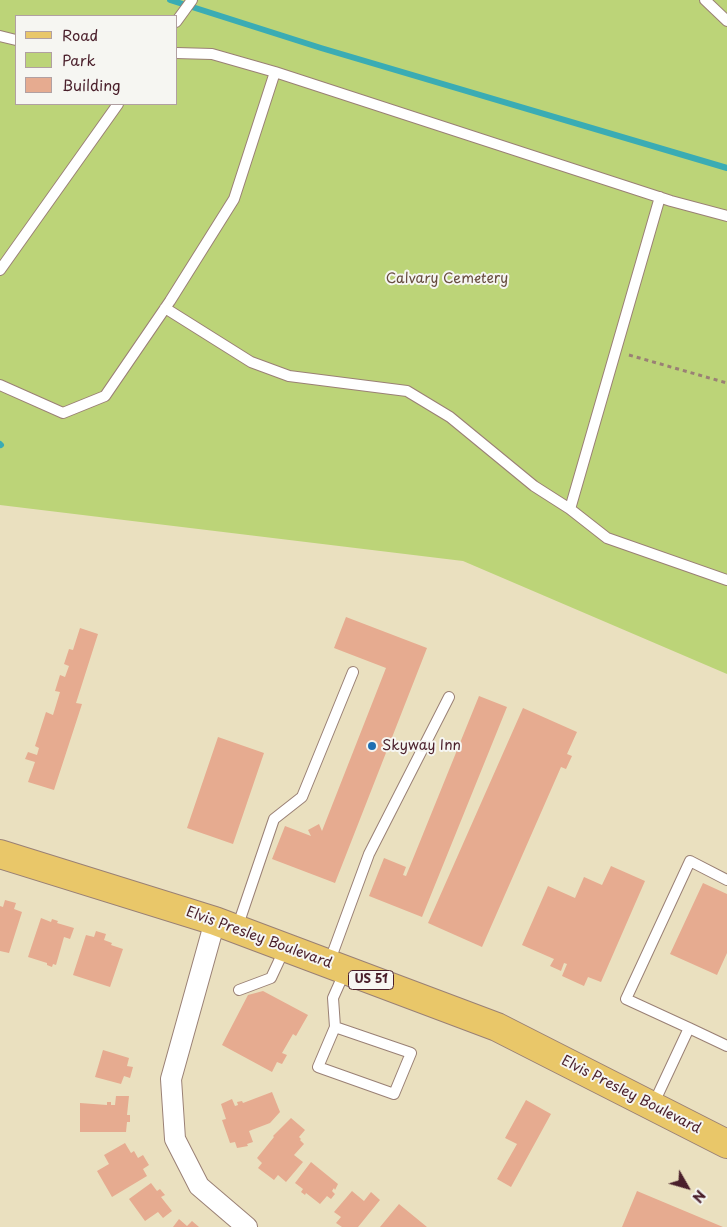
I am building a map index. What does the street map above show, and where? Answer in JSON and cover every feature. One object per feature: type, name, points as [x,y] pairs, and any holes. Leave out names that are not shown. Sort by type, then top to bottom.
[{"type":"main road","name":"Elvis Presley Boulevard","points":[[0,854],[225,925],[497,1027],[727,1144]]},
{"type":"street","points":[[225,925],[171,1079],[175,1139],[199,1186],[247,1227]]},
{"type":"lane","points":[[178,19],[192,0]]},
{"type":"lane","points":[[704,0],[727,21]]},
{"type":"lane","points":[[0,36],[15,40]]},
{"type":"lane","points":[[178,53],[212,54],[275,72],[660,197],[727,216]]},
{"type":"lane","points":[[0,385],[63,413],[105,396],[165,308],[234,199],[275,72]]},
{"type":"lane","points":[[0,270],[117,105]]},
{"type":"lane","points":[[570,508],[660,197]]},
{"type":"lane","points":[[165,308],[251,362],[289,376],[407,391],[450,417],[534,486],[570,508],[607,538],[727,580]]},
{"type":"lane","points":[[225,925],[274,819],[302,797],[353,672]]},
{"type":"lane","points":[[335,1028],[411,1053],[394,1094],[318,1067],[335,1028],[333,998],[337,967],[369,854],[449,697]]},
{"type":"lane","points":[[727,880],[690,861],[626,999],[727,1046]]},
{"type":"lane","points":[[239,990],[271,978],[285,947]]},
{"type":"lane","points":[[653,1106],[689,1028]]},
{"type":"path","points":[[616,352],[727,383]]},
{"type":"green space","name":"Calvary Cemetery","points":[[0,0],[727,0],[727,674],[463,561],[0,505]]},
{"type":"building","name":"Skyway Inn","points":[[346,617],[427,648],[335,883],[272,859],[285,826],[311,836],[308,830],[319,824],[322,831],[386,668],[334,648]]},
{"type":"building","points":[[80,628],[98,634],[76,703],[82,704],[54,790],[28,782],[35,762],[25,759],[28,752],[37,755],[39,748],[35,746],[46,712],[53,715],[60,692],[55,691],[60,675],[65,677],[69,666],[64,664],[69,649],[73,650]]},
{"type":"building","points":[[479,696],[507,707],[422,917],[369,896],[384,858],[406,867],[403,875],[406,876]]},
{"type":"building","points":[[523,708],[577,732],[567,754],[572,756],[566,769],[561,767],[482,947],[428,923]]},
{"type":"building","points":[[218,737],[264,753],[233,844],[187,828]]},
{"type":"building","points":[[611,866],[645,881],[601,982],[588,977],[584,986],[562,976],[567,964],[564,963],[561,971],[550,966],[554,959],[522,945],[548,886],[575,898],[584,877],[602,885]]},
{"type":"building","points":[[703,883],[727,894],[727,953],[717,975],[670,954]]},
{"type":"building","points":[[5,900],[16,903],[14,909],[22,912],[9,953],[0,951],[0,906],[3,907]]},
{"type":"building","points":[[41,918],[51,922],[52,919],[58,921],[57,923],[74,928],[70,939],[64,937],[56,965],[53,964],[52,967],[47,965],[47,963],[28,957]]},
{"type":"building","points":[[96,931],[106,934],[104,940],[112,943],[111,945],[123,949],[110,987],[73,975],[86,935],[94,937]]},
{"type":"building","points":[[263,991],[308,1015],[296,1036],[293,1034],[282,1053],[287,1055],[282,1064],[277,1062],[272,1072],[222,1045],[248,995]]},
{"type":"building","points":[[103,1050],[129,1058],[127,1066],[133,1067],[130,1078],[124,1076],[121,1084],[95,1077]]},
{"type":"building","points":[[272,1092],[280,1112],[270,1123],[249,1131],[253,1142],[247,1144],[248,1146],[237,1148],[235,1142],[230,1143],[222,1120],[226,1119],[221,1104],[232,1099],[235,1106],[238,1105],[237,1102],[242,1101],[243,1103]]},
{"type":"building","points":[[116,1096],[129,1096],[127,1115],[130,1115],[130,1122],[127,1122],[126,1132],[80,1132],[80,1103],[107,1105],[107,1102],[111,1102],[111,1105],[115,1105]]},
{"type":"building","points":[[526,1100],[551,1114],[511,1187],[497,1179],[517,1144],[505,1138]]},
{"type":"building","points":[[291,1118],[305,1130],[299,1137],[304,1144],[294,1155],[303,1162],[286,1182],[278,1175],[274,1180],[258,1168],[262,1163],[257,1158],[273,1136]]},
{"type":"building","points":[[125,1143],[131,1153],[134,1151],[138,1158],[143,1155],[149,1165],[143,1169],[147,1176],[112,1197],[97,1171],[109,1164],[104,1155]]},
{"type":"building","points":[[311,1162],[338,1184],[335,1190],[334,1188],[332,1191],[335,1194],[331,1199],[327,1196],[320,1204],[306,1193],[305,1195],[301,1192],[303,1189],[295,1183]]},
{"type":"building","points":[[151,1183],[157,1191],[160,1189],[165,1195],[161,1197],[172,1211],[163,1218],[158,1212],[145,1221],[129,1199]]},
{"type":"building","points":[[352,1191],[364,1201],[371,1192],[380,1200],[358,1227],[342,1227],[336,1223],[341,1217],[334,1212]]},
{"type":"building","points":[[637,1191],[723,1227],[622,1227]]},
{"type":"building","points":[[399,1204],[427,1227],[380,1227]]},
{"type":"building","points":[[179,1219],[187,1226],[192,1221],[199,1227],[173,1227]]},
{"type":"waterway","points":[[170,0],[321,48],[727,168]]},
{"type":"place","name":"Skyway Inn","points":[[372,746]]}]
